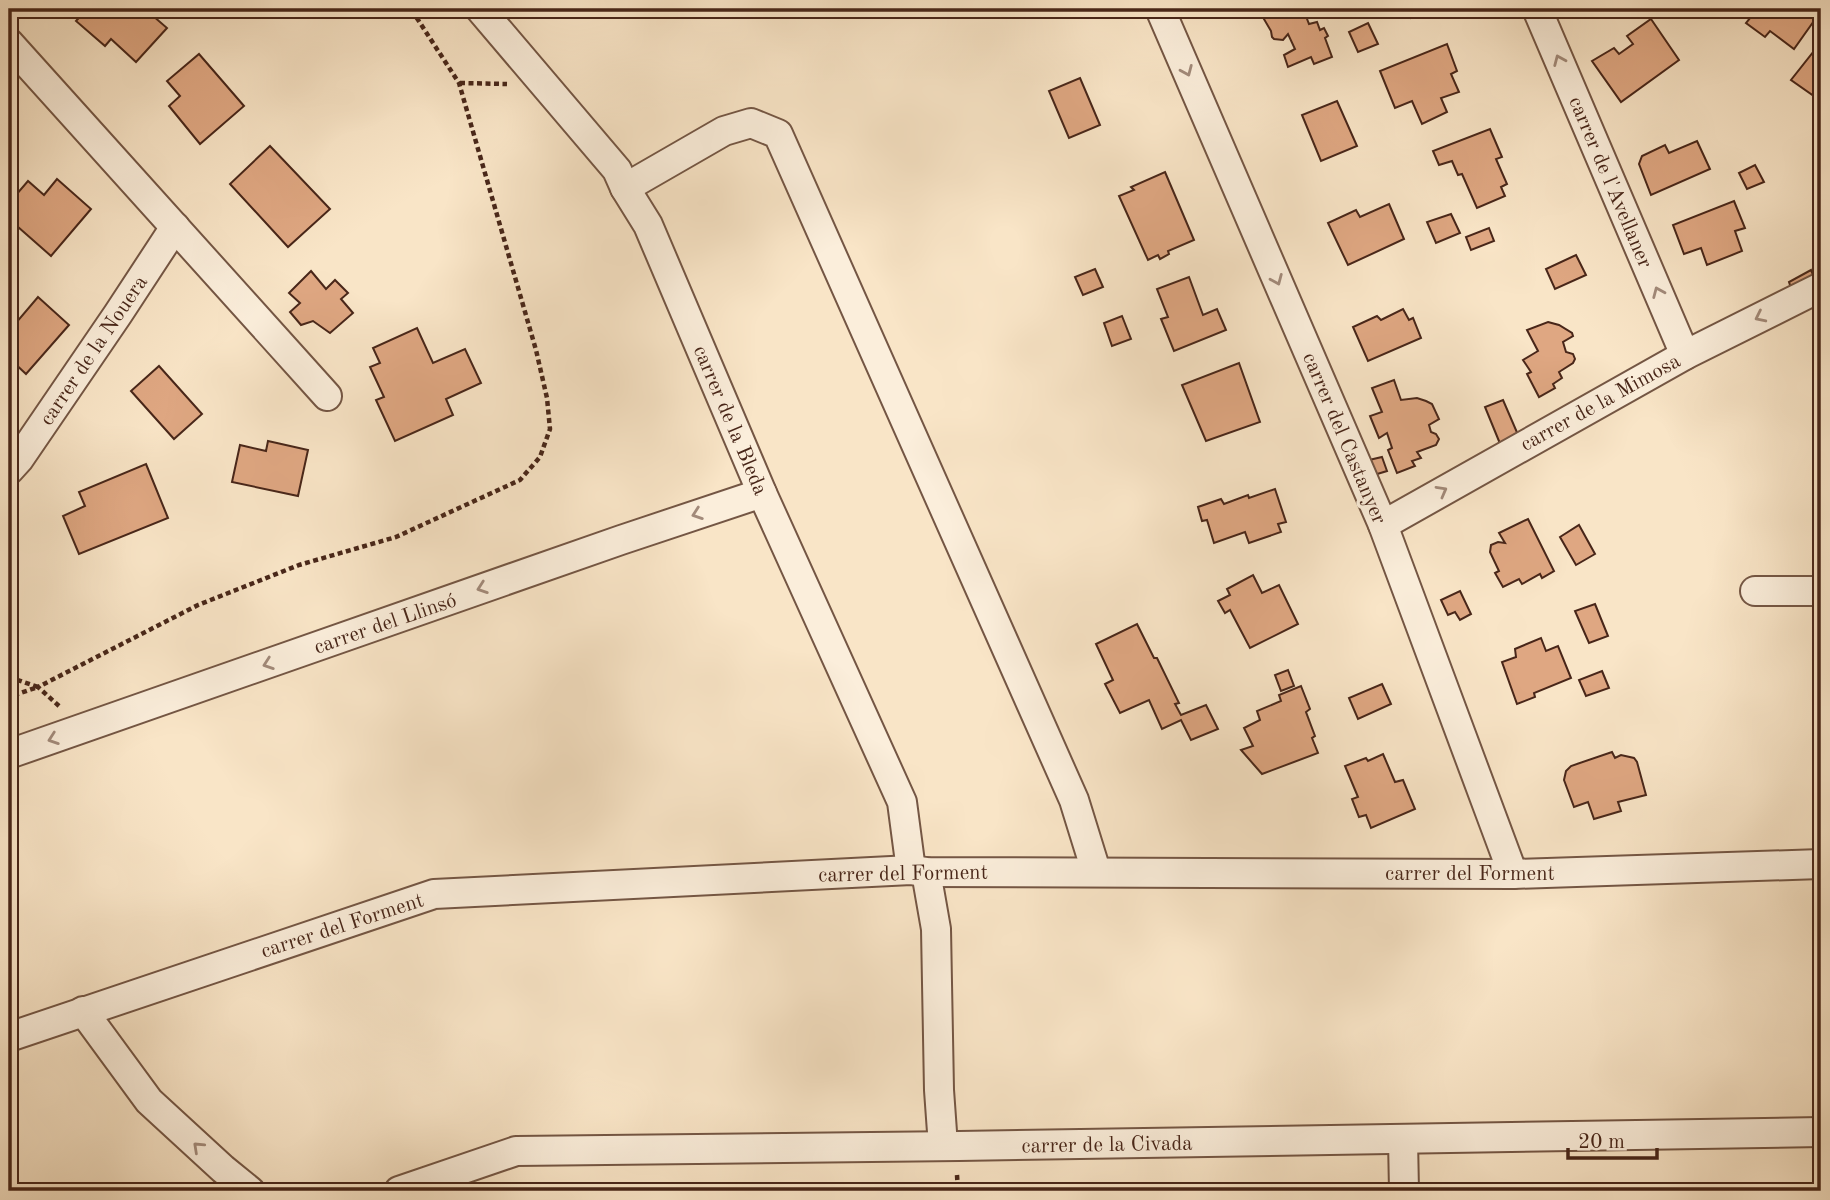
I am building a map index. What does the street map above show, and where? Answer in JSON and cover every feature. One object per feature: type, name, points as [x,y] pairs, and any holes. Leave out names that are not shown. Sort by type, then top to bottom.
[{"type":"street","name":"carrer de la Bleda","points":[[480,9],[617,170],[648,225],[762,492],[902,802],[918,871],[936,929],[939,1090],[943,1146]]},
{"type":"street","name":"carrer del Castanyer","points":[[1160,9],[1383,525],[1513,874]]},
{"type":"street","name":"carrer de l'Avellaner","points":[[1537,9],[1685,355]]},
{"type":"street","points":[[9,43],[327,396]]},
{"type":"street","points":[[625,188],[724,131],[751,122],[778,134],[1074,800],[1096,871]]},
{"type":"street","name":"carrer de la Nouera","points":[[9,470],[27,448],[174,227]]},
{"type":"street","name":"carrer de la Mimosa","points":[[1383,525],[1685,355],[1821,287]]},
{"type":"street","name":"carrer del Llinsó","points":[[9,754],[762,492]]},
{"type":"street","points":[[1755,592],[1821,591]]},
{"type":"street","name":"carrer del Forment","points":[[9,1037],[435,894],[918,871],[1513,874],[1821,864]]},
{"type":"street","points":[[83,1012],[149,1101],[223,1170],[250,1191]]},
{"type":"street","name":"carrer de la Civada","points":[[399,1191],[516,1151],[1821,1132]]},
{"type":"street","points":[[1403,1139],[1404,1191]]},
{"type":"path","points":[[9,697],[38,687],[198,605],[299,565],[396,537],[520,480],[540,457],[550,429],[547,398],[536,350],[460,83],[411,9]]},
{"type":"path","points":[[9,677],[38,687]]},
{"type":"building","points":[[87,9],[145,9],[167,28],[136,62],[111,39],[105,46],[76,21]]},
{"type":"building","points":[[1271,9],[1307,9],[1304,11],[1309,24],[1317,22],[1320,30],[1324,28],[1332,57],[1314,64],[1311,57],[1288,67],[1284,55],[1295,49],[1288,34],[1283,40],[1272,37],[1261,14]]},
{"type":"building","points":[[1385,9],[1432,9],[1411,18],[1406,10],[1389,17]]},
{"type":"building","points":[[1751,9],[1804,9],[1816,18],[1794,49],[1770,31],[1765,37],[1746,23],[1755,12]]},
{"type":"building","points":[[1651,19],[1679,60],[1621,102],[1592,61],[1614,48],[1619,54],[1633,44],[1627,36]]},
{"type":"building","points":[[1368,23],[1378,44],[1358,52],[1349,32]]},
{"type":"building","points":[[1447,44],[1457,71],[1451,74],[1459,92],[1441,98],[1447,112],[1422,124],[1412,101],[1395,108],[1380,71]]},
{"type":"building","points":[[1814,51],[1821,57],[1821,101],[1791,80]]},
{"type":"building","points":[[199,54],[244,106],[200,144],[169,106],[180,96],[167,81]]},
{"type":"building","points":[[1080,78],[1100,125],[1069,138],[1049,91]]},
{"type":"building","points":[[1337,101],[1357,146],[1321,161],[1302,115]]},
{"type":"building","points":[[1490,129],[1502,157],[1496,159],[1507,184],[1501,187],[1505,196],[1477,208],[1462,174],[1458,175],[1452,161],[1439,165],[1433,151]]},
{"type":"building","points":[[1697,141],[1710,169],[1651,195],[1639,164],[1642,156],[1665,145],[1669,153]]},
{"type":"building","points":[[270,146],[330,209],[288,247],[230,184]]},
{"type":"building","points":[[1755,165],[1764,182],[1747,189],[1739,173]]},
{"type":"building","points":[[1165,172],[1194,240],[1168,251],[1169,254],[1160,259],[1158,255],[1148,260],[1119,196],[1134,190],[1131,187]]},
{"type":"building","points":[[57,179],[91,209],[51,256],[9,219],[9,203],[28,181],[44,195]]},
{"type":"building","points":[[1734,201],[1745,228],[1735,231],[1742,251],[1707,265],[1701,248],[1684,254],[1673,225]]},
{"type":"building","points":[[1389,204],[1404,239],[1348,265],[1328,223],[1356,210],[1360,217]]},
{"type":"building","points":[[1451,214],[1460,233],[1436,243],[1427,222]]},
{"type":"building","points":[[1489,228],[1494,241],[1471,250],[1466,237]]},
{"type":"building","points":[[1576,255],[1586,275],[1555,289],[1546,269]]},
{"type":"building","points":[[1095,269],[1103,287],[1083,295],[1075,277]]},
{"type":"building","points":[[1811,270],[1816,283],[1793,294],[1789,282]]},
{"type":"building","points":[[311,271],[326,289],[335,280],[348,293],[341,299],[353,313],[330,333],[313,321],[301,325],[290,312],[300,303],[289,293]]},
{"type":"building","points":[[1189,277],[1203,315],[1217,309],[1226,330],[1174,351],[1161,319],[1168,317],[1157,289]]},
{"type":"building","points":[[38,297],[69,325],[26,374],[9,358],[9,331]]},
{"type":"building","points":[[1403,309],[1409,320],[1413,318],[1421,338],[1368,361],[1353,327],[1377,316],[1381,320]]},
{"type":"building","points":[[1122,316],[1131,339],[1112,346],[1104,323]]},
{"type":"building","points":[[1548,322],[1572,333],[1573,336],[1563,342],[1566,352],[1573,354],[1575,359],[1559,372],[1562,378],[1553,384],[1555,388],[1539,397],[1527,374],[1531,372],[1523,360],[1538,351],[1527,330]]},
{"type":"building","points":[[417,328],[433,363],[465,349],[481,383],[446,399],[453,415],[395,441],[376,400],[384,397],[370,367],[380,363],[373,348]]},
{"type":"building","points":[[1239,363],[1260,422],[1206,441],[1182,385]]},
{"type":"building","points":[[159,366],[202,414],[174,439],[131,391]]},
{"type":"building","points":[[1394,380],[1401,400],[1417,398],[1432,404],[1439,419],[1429,425],[1431,432],[1439,439],[1436,445],[1417,452],[1421,458],[1412,461],[1415,466],[1397,473],[1388,450],[1392,448],[1387,433],[1379,438],[1370,416],[1382,412],[1372,388]]},
{"type":"building","points":[[1503,400],[1519,437],[1501,446],[1485,407]]},
{"type":"building","points":[[268,441],[308,450],[298,496],[232,482],[240,445],[266,451]]},
{"type":"building","points":[[1382,457],[1387,471],[1374,475],[1369,460]]},
{"type":"building","points":[[146,464],[168,518],[79,554],[63,516],[85,506],[79,492]]},
{"type":"building","points":[[1275,489],[1286,522],[1278,524],[1281,532],[1249,543],[1245,532],[1214,543],[1207,520],[1202,521],[1198,507],[1221,499],[1224,504]]},
{"type":"building","points":[[1528,519],[1554,571],[1542,578],[1540,574],[1522,584],[1519,579],[1503,587],[1495,573],[1499,571],[1490,552],[1491,545],[1505,543],[1499,533]]},
{"type":"building","points":[[1579,525],[1595,554],[1576,565],[1560,537]]},
{"type":"building","points":[[1253,575],[1262,593],[1279,585],[1298,624],[1250,648],[1230,610],[1225,613],[1218,601],[1230,595],[1227,589]]},
{"type":"building","points":[[1460,591],[1471,614],[1460,620],[1455,612],[1448,615],[1441,600]]},
{"type":"building","points":[[1595,604],[1608,636],[1589,643],[1575,611]]},
{"type":"building","points":[[1137,624],[1179,703],[1175,704],[1181,715],[1206,705],[1218,729],[1191,740],[1181,720],[1162,729],[1149,700],[1120,713],[1105,684],[1113,680],[1096,644]]},
{"type":"building","points":[[1541,638],[1546,651],[1558,646],[1571,678],[1534,693],[1535,697],[1517,704],[1502,662],[1516,657],[1515,649]]},
{"type":"building","points":[[1288,670],[1294,686],[1281,691],[1275,675]]},
{"type":"building","points":[[1602,671],[1609,688],[1586,696],[1579,680]]},
{"type":"building","points":[[1382,684],[1391,704],[1358,719],[1349,698]]},
{"type":"building","points":[[1301,686],[1310,709],[1306,712],[1318,753],[1262,774],[1241,750],[1253,746],[1244,728],[1260,720],[1257,711],[1281,701],[1279,695]]},
{"type":"building","points":[[1612,752],[1615,758],[1621,755],[1634,758],[1646,795],[1618,802],[1621,811],[1594,819],[1588,802],[1574,807],[1564,780],[1566,771],[1571,766]]},
{"type":"building","points":[[1383,754],[1395,782],[1403,780],[1415,809],[1371,828],[1366,815],[1359,817],[1352,799],[1358,797],[1345,766],[1366,758],[1368,761]]}]
